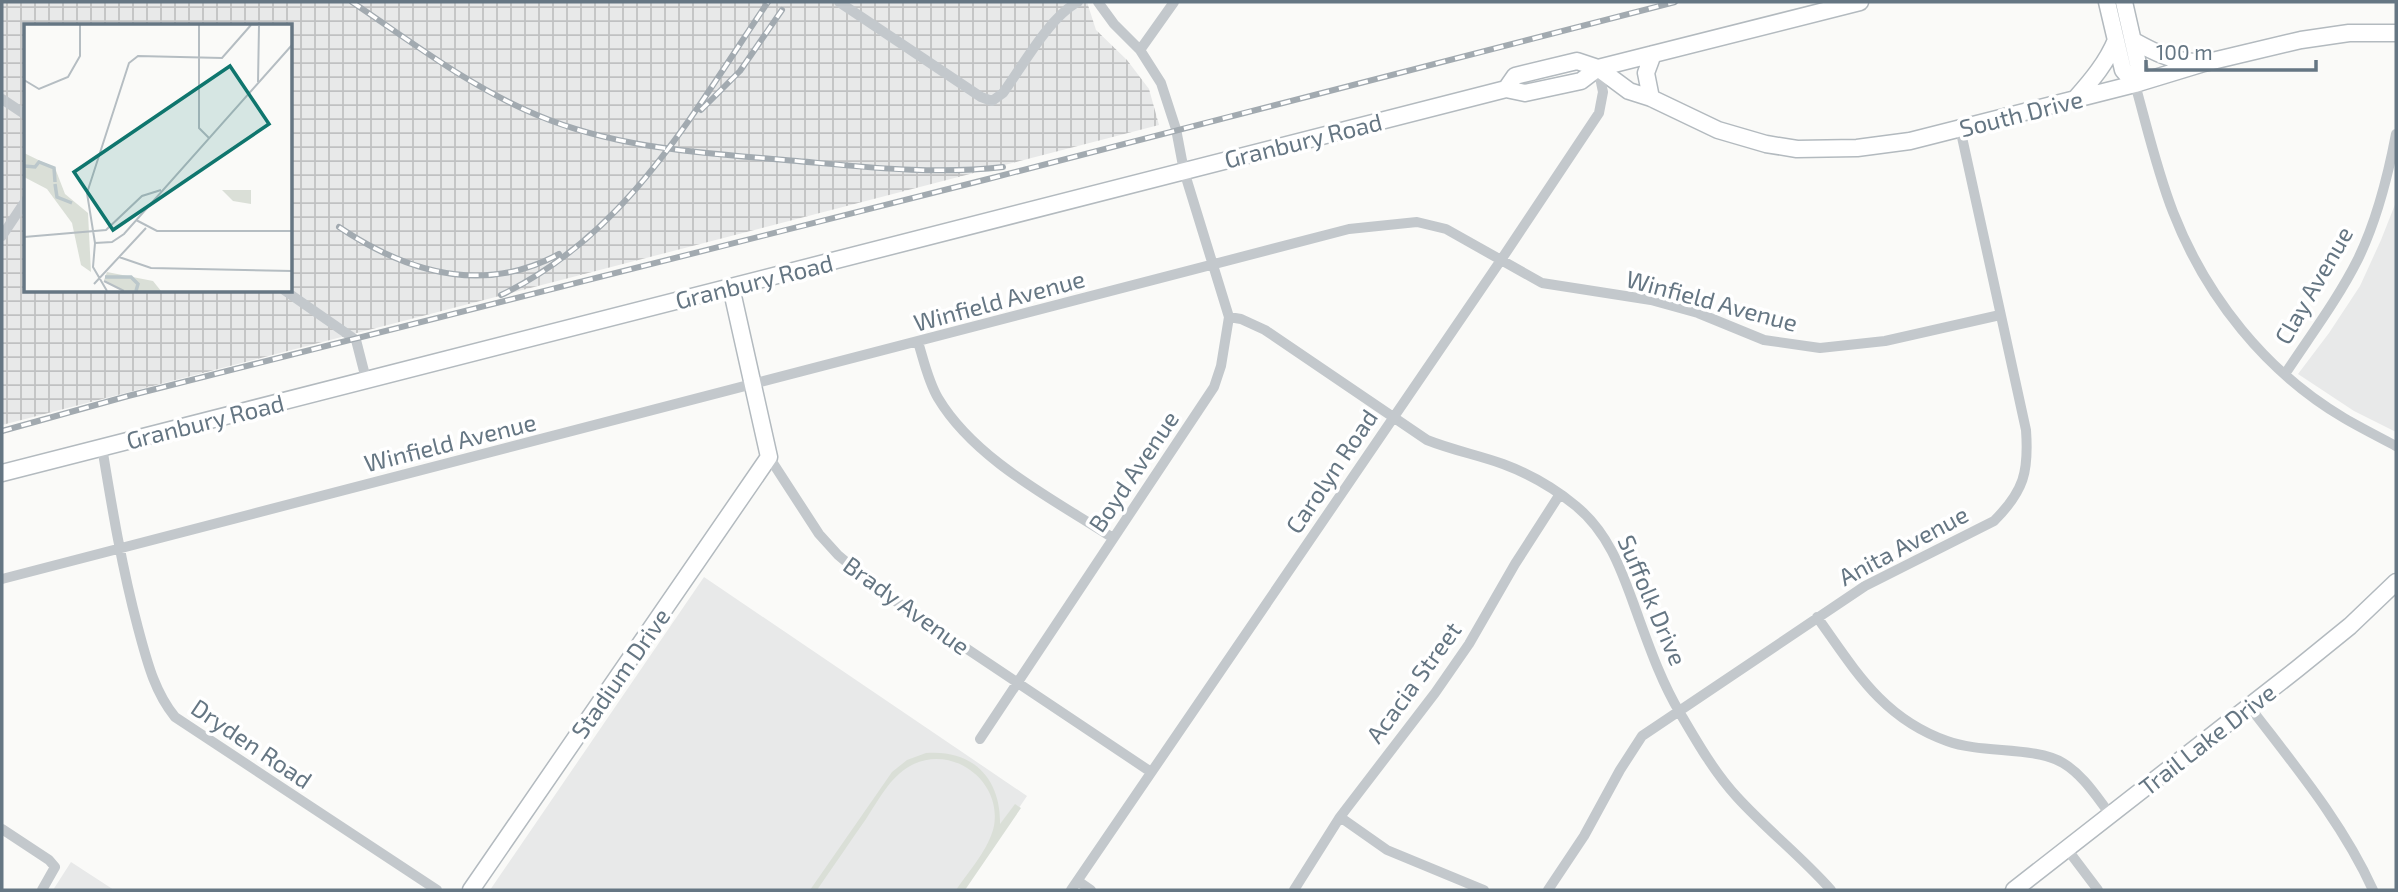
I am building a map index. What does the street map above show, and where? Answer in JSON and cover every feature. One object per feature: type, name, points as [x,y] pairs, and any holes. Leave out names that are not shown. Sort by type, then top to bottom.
[{"type":"street","points":[[839,2],[981,97],[992,101],[1003,93],[1055,20],[1068,7],[1078,2]]},
{"type":"street","points":[[1098,2],[1114,24],[1140,50],[1161,83],[1176,129],[1184,171],[1212,266]]},
{"type":"street","points":[[1140,50],[1174,2]]},
{"type":"street","name":"Granbury Road","points":[[2,473],[1507,89],[1525,93],[1581,81],[1598,68],[1860,2]]},
{"type":"street","points":[[2106,2],[2123,70],[2136,84]]},
{"type":"street","points":[[2124,2],[2139,68],[2136,84],[2169,202],[2201,274],[2246,336],[2285,374],[2329,409],[2396,446]]},
{"type":"street","name":"South Drive","points":[[1598,68],[1629,91],[1651,98],[1718,130],[1766,144],[1797,149],[1857,148],[1910,141],[2136,84],[2204,63],[2325,36],[2396,33]]},
{"type":"street","points":[[2076,98],[2095,76],[2116,40]]},
{"type":"street","points":[[2134,41],[2159,55],[2181,62],[2204,63]]},
{"type":"street","points":[[1651,98],[1646,73],[1653,54]]},
{"type":"street","name":"Carolyn Road","points":[[1074,885],[1600,113],[1603,92],[1598,68]]},
{"type":"street","points":[[2,99],[24,115]]},
{"type":"street","name":"Anita Avenue","points":[[1548,890],[1584,836],[1642,736],[1865,586],[1994,521],[2005,510],[2022,484],[2028,455],[2026,430],[1960,128]]},
{"type":"street","name":"Clay Avenue","points":[[2285,374],[2327,313],[2358,259],[2380,200],[2396,134]]},
{"type":"street","points":[[2,236],[24,203]]},
{"type":"street","name":"Winfield Avenue","points":[[2,579],[1349,229],[1417,222],[1446,229],[1542,283],[1651,300],[1698,313],[1764,340],[1820,348],[1885,341],[2000,315]]},
{"type":"street","name":"Boyd Avenue","points":[[980,739],[1214,387],[1221,366],[1229,317],[1212,266]]},
{"type":"street","name":"Brady Avenue","points":[[731,287],[769,457],[805,516],[838,555],[882,592],[1151,772]]},
{"type":"street","points":[[287,292],[356,340],[366,379]]},
{"type":"street","name":"Suffolk Drive","points":[[1229,317],[1241,319],[1265,330],[1427,440],[1451,450],[1523,471],[1548,484],[1577,506],[1599,528],[1616,558],[1654,660],[1678,711],[1710,762],[1737,796],[1831,890]]},
{"type":"street","points":[[918,342],[928,377],[938,398],[953,419],[984,451],[992,459],[1113,538]]},
{"type":"street","name":"Dryden Road","points":[[102,447],[119,549],[151,677],[165,705],[175,717],[437,890]]},
{"type":"street","name":"Stadium Drive","points":[[471,890],[769,457]]},
{"type":"street","name":"Acacia Street","points":[[1294,890],[1340,817],[1469,644],[1514,564],[1560,494]]},
{"type":"street","name":"Trail Lake Drive","points":[[2014,890],[2350,625],[2396,582]]},
{"type":"street","points":[[1817,617],[1870,690],[1888,708],[1934,736],[1959,745],[1984,750],[2037,754],[2055,759],[2080,776],[2110,814]]},
{"type":"street","points":[[2249,706],[2340,827],[2373,890]]},
{"type":"street","points":[[1340,817],[1387,850],[1484,890]]},
{"type":"street","points":[[2,829],[49,860],[55,867],[43,890]]},
{"type":"street","points":[[2067,849],[2098,890]]},
{"type":"street","points":[[1074,885],[1091,890]]},
{"type":"shaded area","points":[[2,2],[1087,2],[1096,30],[1127,60],[1149,89],[1159,125],[2,425]]},
{"type":"shaded area","points":[[2396,202],[2396,432],[2354,411],[2298,374],[2360,286]]},
{"type":"shaded area","points":[[704,577],[1027,796],[963,890],[490,890]]},
{"type":"shaded area","points":[[926,753],[958,756],[981,770],[995,793],[1000,824],[1015,804],[1021,808],[965,890],[956,890],[988,843],[994,826],[994,809],[990,794],[982,781],[970,770],[942,759],[926,760],[910,766],[896,776],[817,890],[810,890],[892,772],[907,760]]},
{"type":"shaded area","points":[[71,862],[114,890],[53,890]]},
{"type":"railway","points":[[352,2],[442,63],[512,104],[568,127],[600,136],[698,152],[874,168],[951,170],[1003,167]]},
{"type":"railway","points":[[501,295],[546,269],[586,239],[621,205],[654,168],[684,128],[768,2]]},
{"type":"railway","points":[[2,431],[128,396],[1675,2]]},
{"type":"railway","points":[[701,110],[740,71],[782,10]]},
{"type":"railway","points":[[339,227],[391,256],[446,273],[502,273],[530,266],[559,254]]}]
